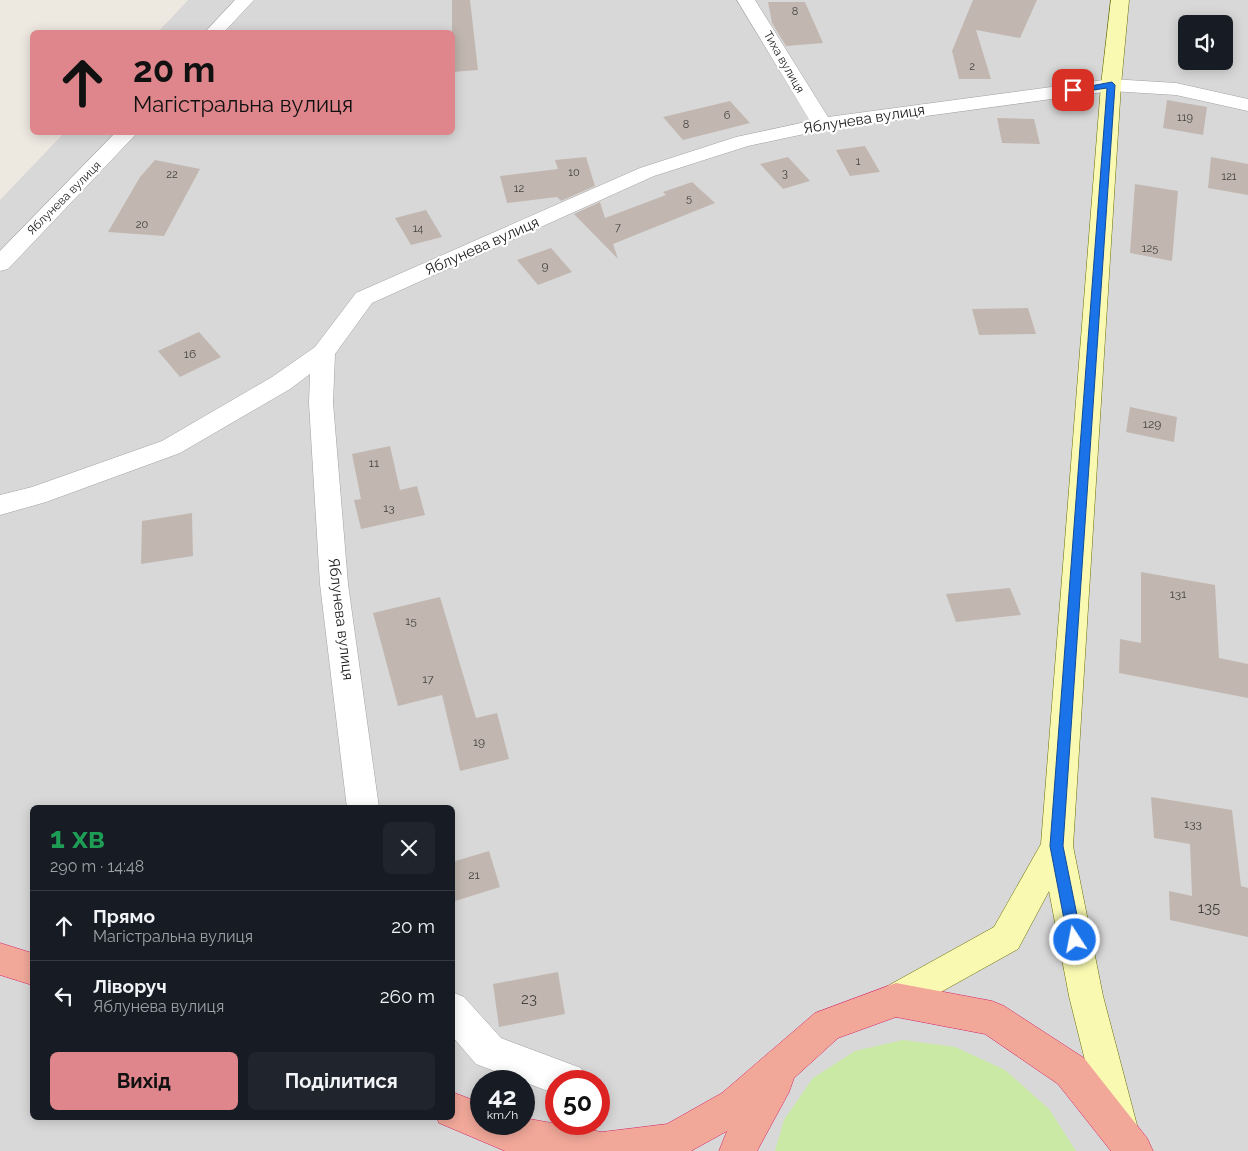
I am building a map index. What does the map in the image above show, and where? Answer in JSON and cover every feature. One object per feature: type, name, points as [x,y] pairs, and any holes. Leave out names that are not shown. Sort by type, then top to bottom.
[{"type":"highway","points":[[0,959],[30,968]]},
{"type":"highway","points":[[515,1137],[602,1151],[671,1142],[736,1106],[827,1025],[896,1000],[992,1018],[1071,1071],[1128,1147]]},
{"type":"highway","points":[[738,1151],[738,1147],[784,1065]]},
{"type":"highway","points":[[455,1111],[470,1117]]},
{"type":"main road","points":[[1120,0],[1112,85],[1057,846],[1086,996],[1128,1147]]},
{"type":"main road","points":[[896,1000],[1006,938],[1057,846]]},
{"type":"street","points":[[216,30],[245,0]]},
{"type":"street","name":"Тиха вулиця","points":[[746,0],[810,107],[823,124]]},
{"type":"street","name":"Яблунева вулиця","points":[[363,805],[334,584],[321,403],[323,353],[364,298],[647,172],[743,140],[823,124],[1112,85],[1176,89],[1248,105]]},
{"type":"street","name":"Яблунева вулиця","points":[[0,264],[125,135]]},
{"type":"street","points":[[0,505],[46,492],[170,447],[281,383],[323,353]]},
{"type":"street","points":[[455,1012],[489,1052],[545,1073]]},
{"type":"shaded area","points":[[188,0],[1248,0],[1248,1151],[0,1151],[0,200],[62,135],[455,135],[455,30],[160,30]]},
{"type":"green space","points":[[903,1040],[955,1047],[1005,1070],[1049,1109],[1076,1151],[775,1151],[784,1120],[813,1078],[855,1051]]},
{"type":"building","points":[[452,0],[470,0],[478,70],[455,72],[455,30],[452,30]]},
{"type":"building","points":[[973,0],[1037,0],[1020,38],[976,30],[991,79],[959,79],[952,51]]},
{"type":"building","points":[[768,2],[805,2],[823,43],[786,46],[772,23]]},
{"type":"building","points":[[1167,100],[1207,107],[1203,135],[1163,128]]},
{"type":"building","points":[[730,101],[750,123],[683,140],[663,117]]},
{"type":"building","points":[[997,118],[1034,119],[1040,144],[1002,143]]},
{"type":"building","points":[[865,146],[880,172],[850,176],[836,150]]},
{"type":"building","points":[[586,157],[595,186],[561,201],[557,197],[507,203],[500,176],[558,169],[555,160]]},
{"type":"building","points":[[788,157],[810,181],[783,189],[760,164]]},
{"type":"building","points":[[1211,157],[1248,164],[1248,195],[1208,188]]},
{"type":"building","points":[[155,160],[200,169],[164,236],[108,232],[140,177]]},
{"type":"building","points":[[692,182],[715,203],[613,244],[618,259],[574,214],[600,202],[605,218],[666,195],[663,192]]},
{"type":"building","points":[[1135,184],[1178,191],[1172,261],[1130,253]]},
{"type":"building","points":[[426,210],[442,237],[411,245],[395,218]]},
{"type":"building","points":[[551,248],[572,272],[538,285],[517,260]]},
{"type":"building","points":[[1028,308],[1036,334],[979,335],[972,309]]},
{"type":"building","points":[[199,332],[221,357],[180,377],[158,351]]},
{"type":"building","points":[[1130,407],[1177,417],[1174,442],[1126,432]]},
{"type":"building","points":[[390,446],[400,490],[417,486],[425,515],[361,529],[354,500],[361,499],[352,454]]},
{"type":"building","points":[[192,513],[193,556],[141,564],[142,521]]},
{"type":"building","points":[[1141,572],[1215,585],[1219,658],[1248,664],[1248,698],[1119,673],[1120,639],[1141,643]]},
{"type":"building","points":[[1010,588],[1021,615],[956,622],[946,594]]},
{"type":"building","points":[[440,597],[476,718],[497,713],[509,759],[460,771],[442,695],[398,706],[373,613]]},
{"type":"building","points":[[1151,797],[1232,810],[1241,886],[1248,888],[1248,937],[1170,920],[1169,891],[1192,896],[1190,844],[1154,838]]},
{"type":"building","points":[[489,851],[500,887],[455,901],[455,861]]},
{"type":"building","points":[[558,972],[565,1014],[499,1027],[493,984]]},
{"type":"route","points":[[1073,90],[1112,85],[1057,846],[1075,940]]}]
